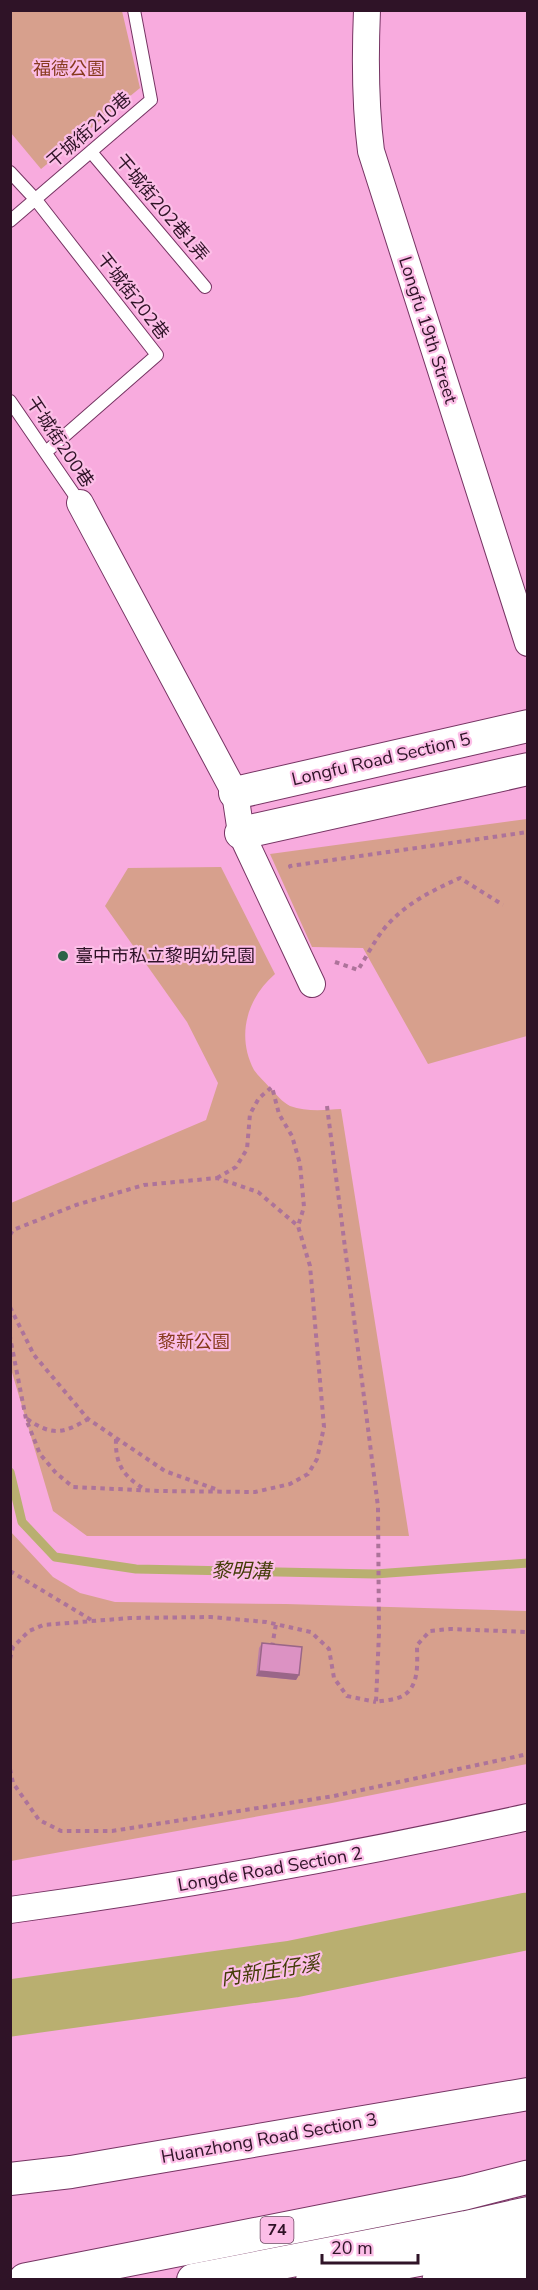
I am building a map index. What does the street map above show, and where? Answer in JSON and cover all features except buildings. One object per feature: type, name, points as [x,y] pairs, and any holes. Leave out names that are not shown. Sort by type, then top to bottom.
[{"type":"highway","name":"74","points":[[25,2280],[465,2193],[528,2177]]},
{"type":"highway","points":[[439,2280],[528,2262]]},
{"type":"street","name":"Longfu 19th Street","points":[[367,10],[367,91],[371,151],[528,643]]},
{"type":"street","points":[[80,503],[235,793],[241,833],[312,984]]},
{"type":"street","name":"Longfu Road Section 5","points":[[235,793],[528,726]]},
{"type":"street","points":[[241,833],[528,769]]},
{"type":"street","name":"Longde Road Section 2","points":[[10,1910],[132,1893],[380,1850],[528,1817]]},
{"type":"street","name":"Huanzhong Road Section 3","points":[[10,2179],[95,2168],[528,2094]]},
{"type":"street","points":[[193,2280],[466,2227],[528,2212]]},
{"type":"street","points":[[312,2280],[472,2250],[528,2236]]},
{"type":"lane","name":"干城街210巷","points":[[10,221],[152,100],[134,10]]},
{"type":"lane","name":"干城街202巷1弄","points":[[91,152],[205,287]]},
{"type":"lane","name":"干城街202巷","points":[[10,172],[36,200],[157,355],[46,452]]},
{"type":"lane","name":"干城街200巷","points":[[10,401],[80,503]]},
{"type":"path","points":[[295,876],[290,866],[528,832]]},
{"type":"path","points":[[334,961],[358,969],[383,930],[408,905],[432,890],[460,878],[502,905]]},
{"type":"path","points":[[217,1178],[236,1167],[247,1149],[250,1114],[258,1098],[272,1087],[279,1114],[292,1136],[300,1164],[304,1207],[298,1226]]},
{"type":"path","points":[[327,1106],[378,1507],[379,1633],[376,1702]]},
{"type":"path","points":[[10,1235],[13,1230],[76,1205],[144,1185],[217,1178],[258,1192],[298,1226],[310,1266],[324,1427],[317,1459],[308,1474],[290,1484],[255,1492],[73,1487],[56,1473],[40,1454],[26,1419],[10,1337]]},
{"type":"path","points":[[10,1306],[34,1355],[88,1419],[165,1472],[222,1492]]},
{"type":"path","points":[[10,1374],[17,1373]]},
{"type":"path","points":[[26,1419],[42,1429],[60,1432],[69,1431],[88,1419]]},
{"type":"path","points":[[116,1438],[116,1454],[121,1468],[131,1481],[147,1490]]},
{"type":"path","points":[[10,1571],[93,1621]]},
{"type":"path","points":[[10,1659],[13,1647],[29,1631],[43,1625],[211,1617],[276,1624],[311,1632],[329,1649],[334,1678],[347,1696],[376,1702],[404,1695],[413,1686],[417,1666],[417,1645],[430,1631],[450,1629],[528,1632]]},
{"type":"path","points":[[272,1650],[276,1624]]},
{"type":"path","points":[[10,1769],[13,1783],[39,1820],[61,1831],[112,1831],[334,1796],[528,1754]]},
{"type":"green space","name":"福德公園","points":[[10,11],[122,11],[140,88],[41,169],[11,133]]},
{"type":"green space","points":[[527,819],[527,1036],[428,1064],[363,948],[312,947],[270,854]]},
{"type":"green space","name":"黎新公園","points":[[221,867],[275,974],[257,994],[247,1018],[246,1044],[254,1070],[279,1098],[290,1106],[309,1110],[341,1109],[409,1536],[87,1536],[53,1511],[11,1369],[11,1203],[206,1120],[218,1083],[187,1022],[105,906],[128,868]]},
{"type":"green space","points":[[10,1531],[53,1577],[80,1593],[115,1602],[527,1611],[527,1764],[332,1803],[11,1861]]},
{"type":"waterway","name":"黎明溝","points":[[10,1472],[22,1522],[55,1557],[136,1569],[375,1574],[528,1563]]},
{"type":"waterway","name":"內新庄仔溪","points":[[10,2008],[293,1969],[528,1921]]},
{"type":"place","name":"臺中市私立黎明幼兒園","points":[[63,956]]}]
